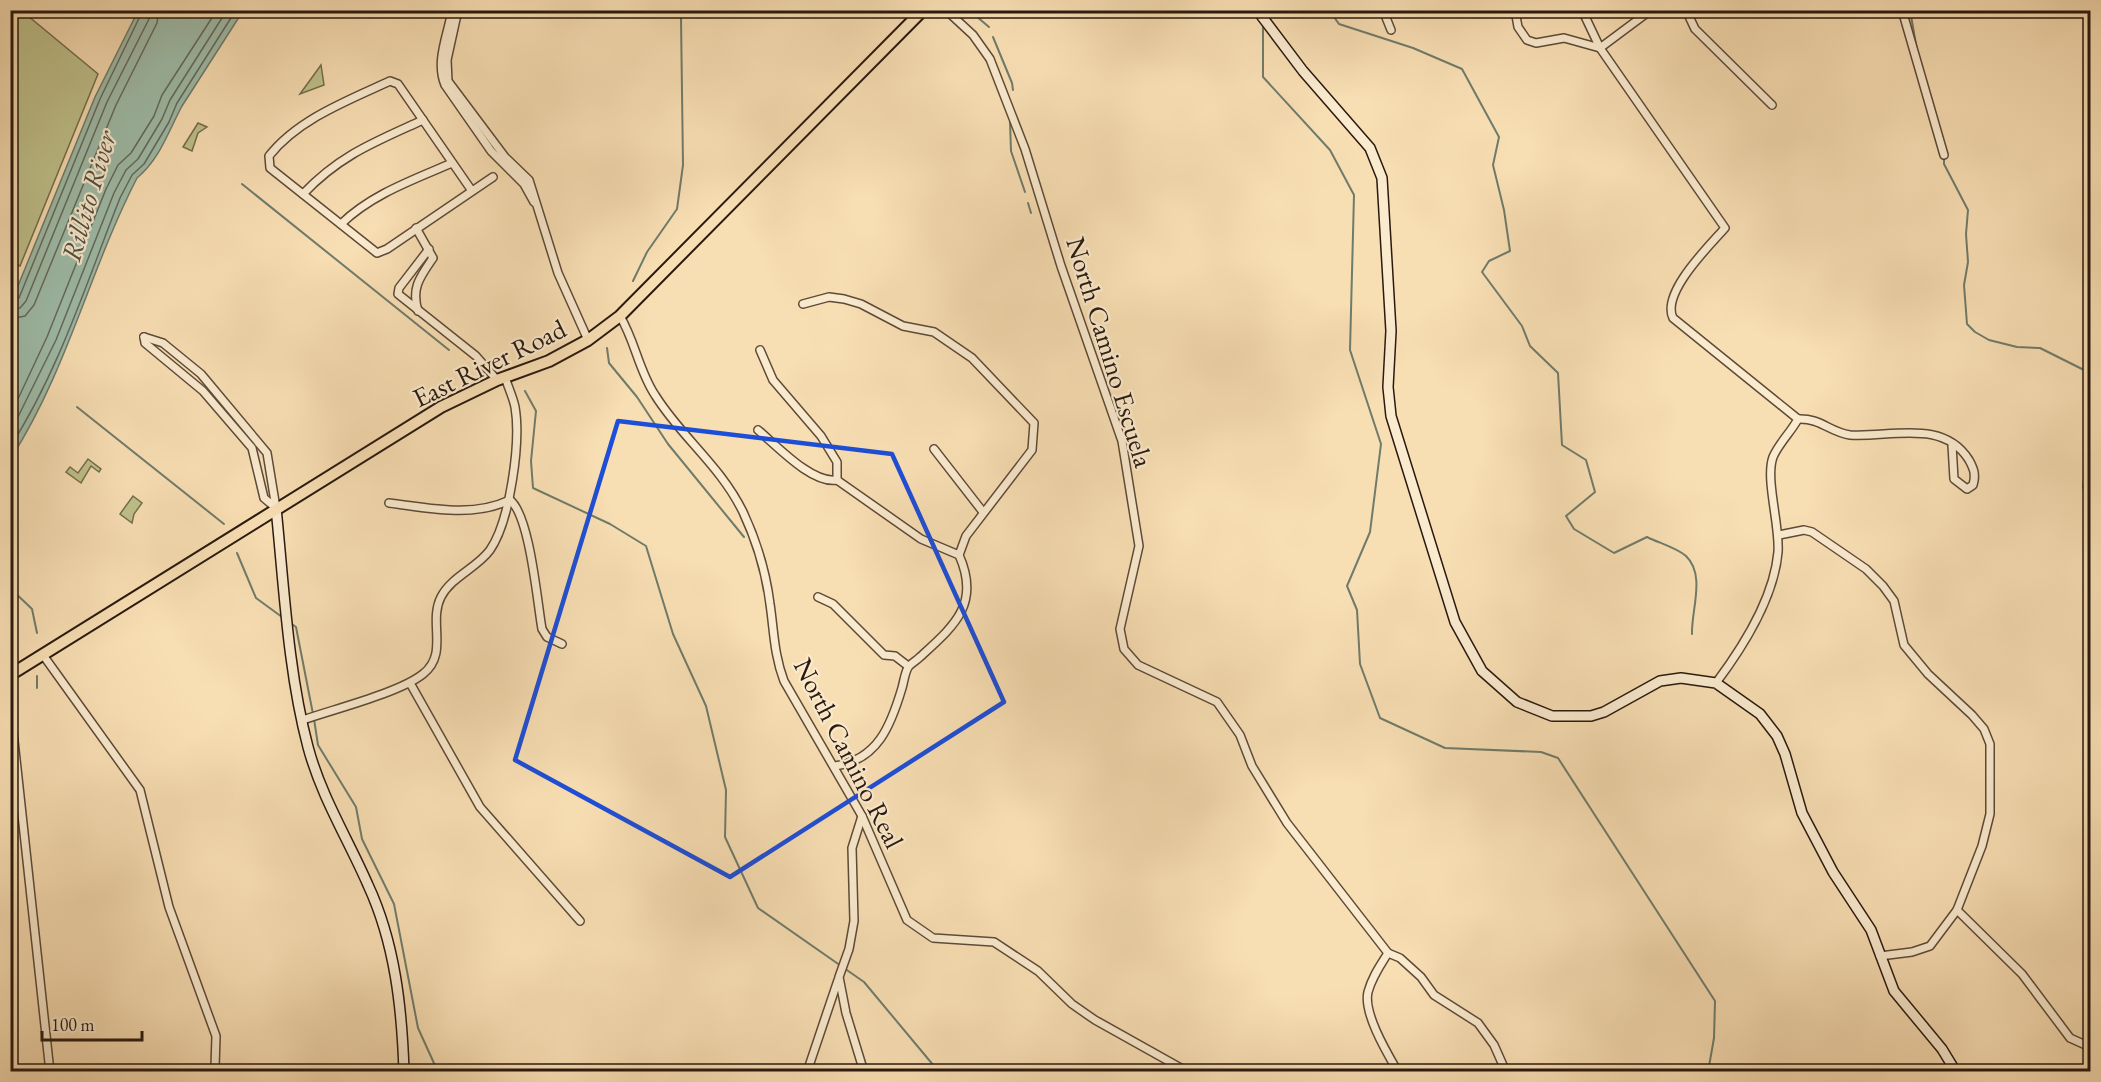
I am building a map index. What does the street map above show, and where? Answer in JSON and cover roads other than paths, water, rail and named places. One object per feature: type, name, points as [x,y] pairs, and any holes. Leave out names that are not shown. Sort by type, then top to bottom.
[{"type":"main road","name":"East River Road","points":[[10,675],[441,407],[501,378],[549,361],[588,340],[620,316],[923,10]]},
{"type":"main road","points":[[1260,14],[1303,71],[1370,148],[1382,178],[1391,331],[1388,387],[1390,416],[1455,622],[1482,671],[1517,702],[1551,716],[1598,714],[1660,681],[1694,678],[1716,683],[1760,714],[1777,736],[1785,754],[1802,813],[1833,872],[1870,930],[1898,997],[1942,1049],[1956,1071]]},
{"type":"main road","points":[[276,508],[291,653],[308,746],[318,780],[381,917],[398,989],[404,1071]]},
{"type":"street","points":[[452,10],[440,74],[445,85],[491,151],[524,184],[534,202],[573,312],[588,340]]},
{"type":"street","points":[[458,10],[447,60],[448,81],[505,157],[529,180],[534,202]]},
{"type":"street","name":"North Camino Escuela","points":[[946,10],[973,35],[990,59],[1025,149],[1061,266],[1122,441],[1139,546],[1120,629],[1124,649],[1138,665],[1217,702],[1240,735],[1252,766],[1287,823],[1388,953],[1400,958],[1421,977],[1434,995],[1478,1023],[1494,1045],[1506,1071]]},
{"type":"street","points":[[1383,10],[1391,30]]},
{"type":"street","points":[[1515,10],[1522,35],[1527,40],[1536,43],[1564,38],[1600,48]]},
{"type":"street","points":[[1582,10],[1600,48],[1725,228],[1671,297],[1670,312],[1673,318],[1798,418],[1812,418],[1846,434],[1922,433],[1935,435],[1963,451],[1975,472],[1973,486],[1967,489],[1954,479],[1952,445]]},
{"type":"street","points":[[1600,48],[1651,10]]},
{"type":"street","points":[[1686,10],[1695,29],[1772,105]]},
{"type":"street","points":[[1902,10],[1944,155]]},
{"type":"street","points":[[2083,10],[2091,21]]},
{"type":"street","points":[[472,191],[398,84],[390,81],[325,111],[280,142],[269,156],[270,168],[377,253],[416,228],[472,191],[493,177]]},
{"type":"street","points":[[303,194],[323,173],[350,153],[423,120]]},
{"type":"street","points":[[341,224],[355,211],[392,189],[452,163]]},
{"type":"street","points":[[416,228],[434,258],[415,285],[414,300],[418,311]]},
{"type":"street","points":[[303,720],[410,683],[429,668],[435,658],[437,608],[441,597],[490,550],[510,500],[516,423],[515,406],[501,378],[398,294],[399,288],[429,249]]},
{"type":"street","points":[[803,304],[829,297],[861,304],[903,326],[934,332],[972,358],[1034,423],[1032,450],[966,536],[959,555]]},
{"type":"street","name":"North Camino Real","points":[[620,316],[631,335],[643,374],[655,396],[722,477],[742,512],[762,561],[777,664],[784,681],[862,816],[907,920],[933,938],[994,942],[1038,971],[1072,1004],[1095,1020],[1188,1071]]},
{"type":"street","points":[[144,337],[163,343],[201,374],[267,453],[276,508],[264,498],[252,448],[203,391],[145,343],[144,337]]},
{"type":"street","points":[[760,350],[773,380],[821,436],[837,462],[837,480]]},
{"type":"street","points":[[1716,683],[1738,654],[1764,600],[1775,568],[1779,535],[1770,472],[1772,459],[1798,418]]},
{"type":"street","points":[[758,430],[811,474],[827,482],[837,480],[921,539],[959,555],[965,568],[968,585],[967,601],[962,613],[945,633],[909,666],[885,735],[864,757],[850,764],[835,766]]},
{"type":"street","points":[[934,449],[983,512]]},
{"type":"street","points":[[389,503],[467,512],[492,509],[510,500]]},
{"type":"street","points":[[510,500],[516,506],[528,542],[542,629],[548,637],[562,644]]},
{"type":"street","points":[[1779,535],[1804,530],[1812,532],[1866,568],[1894,601],[1904,645],[1928,674],[1972,715],[1988,736],[1990,744],[1990,814],[1982,846],[1957,910],[1930,946],[1912,952],[1880,956]]},
{"type":"street","points":[[818,597],[833,604],[884,654],[896,656],[909,666]]},
{"type":"street","points":[[43,655],[140,790],[169,907],[216,1036],[215,1067],[212,1071]]},
{"type":"street","points":[[410,683],[480,807],[580,921]]},
{"type":"street","points":[[10,704],[50,1071]]},
{"type":"street","points":[[807,1071],[849,949],[854,921],[852,848],[862,816]]},
{"type":"street","points":[[1957,910],[2022,974],[2070,1038],[2091,1047]]},
{"type":"street","points":[[1388,953],[1374,974],[1367,994],[1372,1020],[1398,1071]]},
{"type":"street","points":[[839,977],[846,1013],[864,1071]]},
{"type":"water","name":"Rillito River","points":[[138,11],[243,11],[182,106],[158,154],[137,178],[105,248],[48,390],[11,458],[11,303],[95,97]]},
{"type":"waterway","points":[[633,281],[647,252],[677,209],[683,165],[681,18],[672,10]]},
{"type":"waterway","points":[[969,10],[989,27]]},
{"type":"waterway","points":[[1329,10],[1339,24],[1413,48],[1462,69],[1499,137],[1493,165],[1504,210],[1510,251],[1489,261],[1482,272],[1522,326],[1530,346],[1558,373],[1562,445],[1586,460],[1595,492],[1566,516],[1574,529],[1614,553],[1647,537],[1686,556],[1692,564],[1696,583],[1692,634]]},
{"type":"waterway","points":[[1910,10],[1917,50]]},
{"type":"waterway","points":[[1263,25],[1263,77],[1330,150],[1354,195],[1350,350],[1381,444],[1370,532],[1347,586],[1357,610],[1360,664],[1380,718],[1445,748],[1541,752],[1558,758],[1715,1001],[1714,1038],[1708,1072]]},
{"type":"waterway","points":[[993,37],[1013,90]]},
{"type":"waterway","points":[[1010,122],[1011,151],[1025,192]]},
{"type":"waterway","points":[[1944,157],[1944,164],[1968,210],[1966,234],[1968,262],[1964,285],[1967,324],[1989,340],[2017,347],[2040,348],[2090,373]]},
{"type":"waterway","points":[[242,184],[449,350]]},
{"type":"waterway","points":[[1028,203],[1031,213]]},
{"type":"waterway","points":[[607,348],[609,363],[637,397],[668,444],[744,537]]},
{"type":"waterway","points":[[525,391],[536,411],[531,461],[533,488],[610,524],[646,546],[673,634],[706,706],[726,790],[725,837],[758,908],[864,982],[939,1072]]},
{"type":"waterway","points":[[77,407],[224,524]]},
{"type":"waterway","points":[[2090,437],[2083,486],[2090,528]]},
{"type":"waterway","points":[[237,553],[256,598],[282,617]]},
{"type":"waterway","points":[[10,588],[32,609],[37,633]]},
{"type":"waterway","points":[[289,622],[296,627],[313,714]]},
{"type":"waterway","points":[[37,676],[37,688]]},
{"type":"waterway","points":[[314,719],[318,745],[356,807],[362,839],[394,904],[418,1028],[438,1072]]}]
